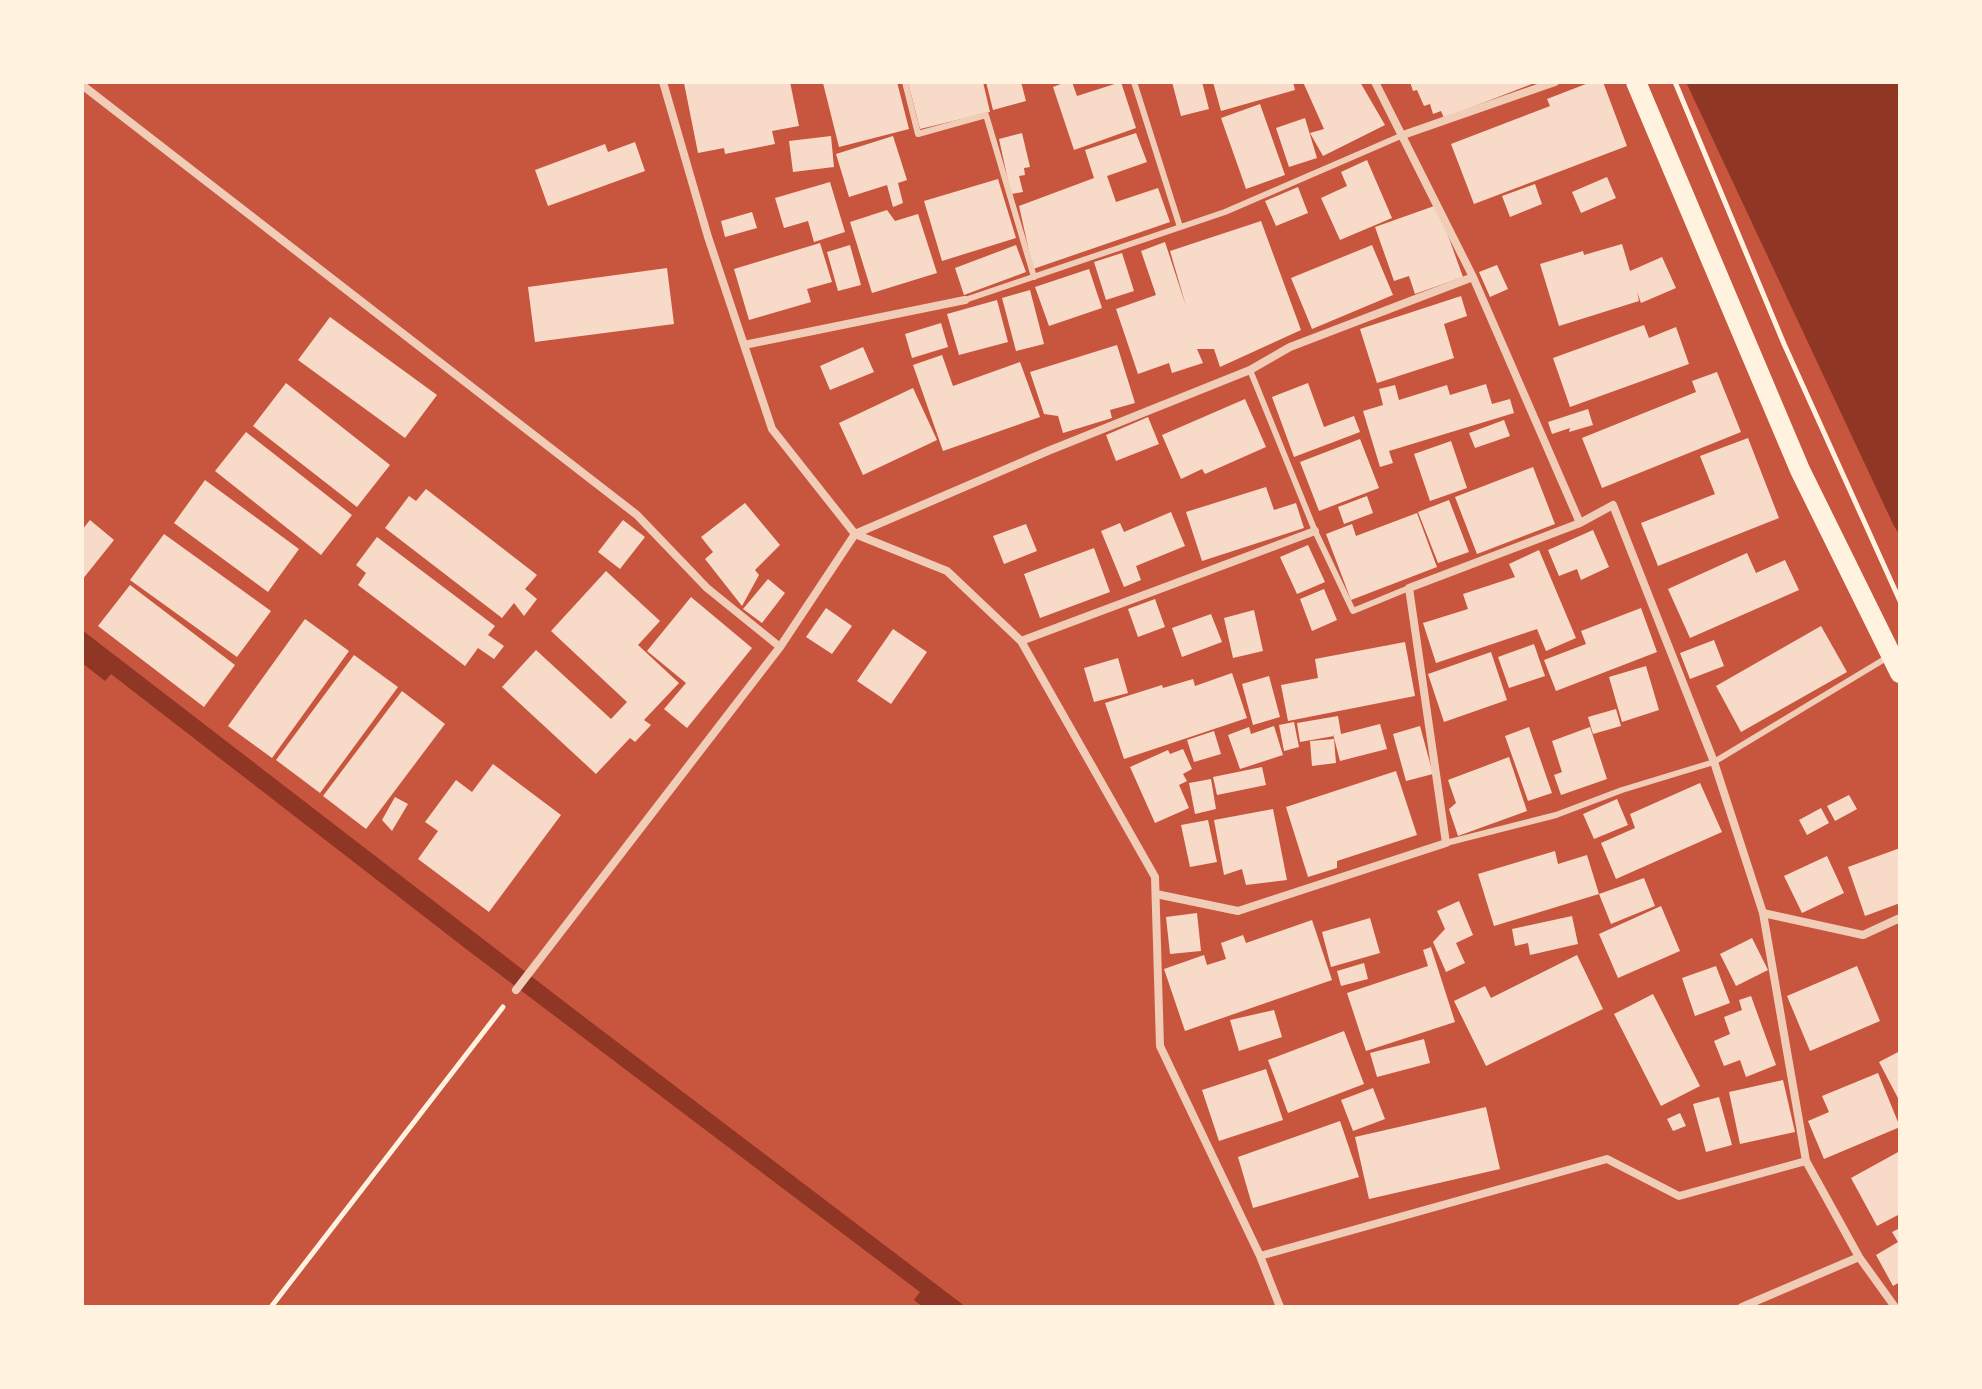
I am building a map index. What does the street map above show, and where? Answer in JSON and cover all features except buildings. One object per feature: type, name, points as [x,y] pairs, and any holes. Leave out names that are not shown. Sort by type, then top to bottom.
[{"type":"main road","points":[[1636,82],[1800,470],[1896,664]]},
{"type":"street","points":[[663,82],[708,237],[772,429],[855,534],[947,571],[1021,641],[1155,877],[1160,1046],[1260,1256],[1280,1307]]},
{"type":"street","points":[[1375,82],[1473,277],[1580,523]]},
{"type":"street","points":[[1403,135],[1555,82]]},
{"type":"street","points":[[82,85],[637,515],[707,588],[780,647]]},
{"type":"street","points":[[516,990],[780,647],[855,534],[1048,451],[1250,370],[1290,347],[1473,277]]},
{"type":"street","points":[[744,345],[965,300]]},
{"type":"street","points":[[1156,894],[1238,911],[1446,843],[1409,588],[1580,523],[1613,505],[1714,762],[1763,913],[1806,1161],[1859,1257],[1895,1307]]},
{"type":"street","points":[[1021,641],[1315,531]]},
{"type":"street","points":[[1763,913],[1863,935],[1900,918]]},
{"type":"street","points":[[1260,1256],[1607,1159],[1679,1196],[1806,1161]]},
{"type":"street","points":[[1742,1307],[1859,1257]]},
{"type":"lane","points":[[905,82],[918,134],[986,115],[1034,277]]},
{"type":"lane","points":[[1134,82],[1180,227]]},
{"type":"lane","points":[[965,300],[1225,212],[1403,135]]},
{"type":"lane","points":[[1250,370],[1315,531],[1353,611],[1409,588]]},
{"type":"lane","points":[[1446,843],[1556,815],[1622,790],[1714,762],[1896,664]]},
{"type":"path","points":[[1675,82],[1784,344],[1900,601]]},
{"type":"path","points":[[271,1307],[516,990]]},
{"type":"shaded area","points":[[1686,82],[1900,82],[1900,536],[1893,524]]},
{"type":"shaded area","points":[[82,630],[966,1307],[923,1307],[914,1300],[920,1292],[470,952],[111,674],[105,681],[82,663]]}]
